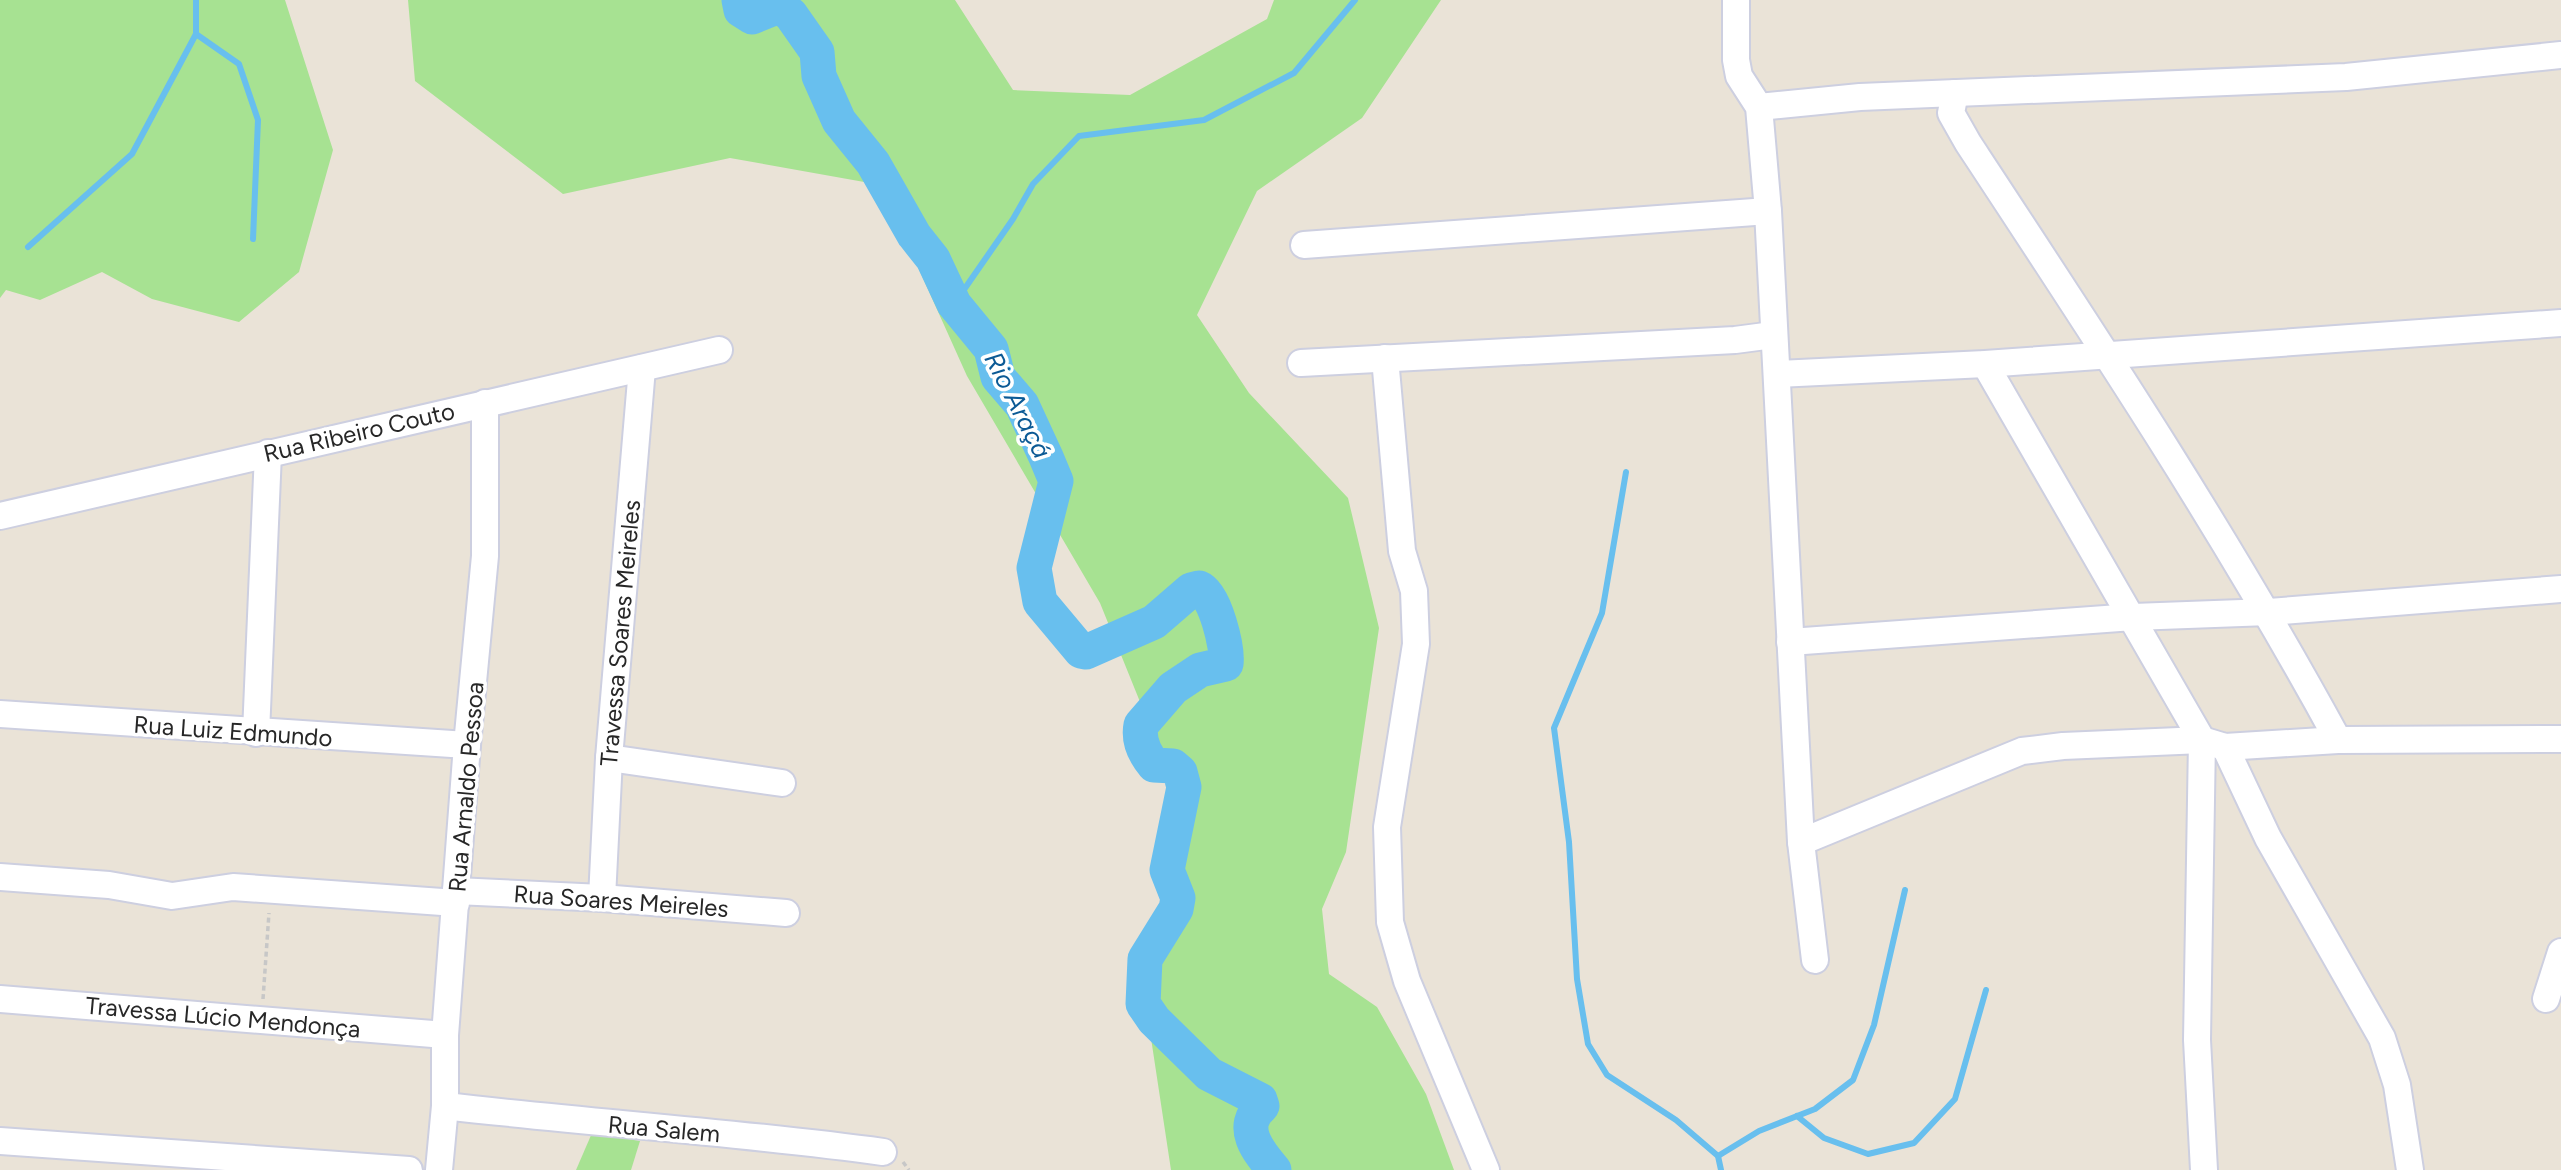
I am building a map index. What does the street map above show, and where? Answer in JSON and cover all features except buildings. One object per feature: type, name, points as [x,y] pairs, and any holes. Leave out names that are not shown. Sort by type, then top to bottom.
[{"type":"street","points":[[1736,0],[1739,76],[1759,107],[1768,211],[1801,842],[1815,960]]},
{"type":"street","points":[[1759,107],[1819,100],[1955,93],[2346,77],[2561,54]]},
{"type":"street","points":[[1955,93],[1951,113],[1968,143],[2107,354],[2269,612],[2338,740]]},
{"type":"street","points":[[1304,245],[1768,211]]},
{"type":"street","points":[[1777,374],[1985,364],[2561,323]]},
{"type":"street","points":[[1301,363],[1735,340],[1773,335]]},
{"type":"street","name":"Rua Ribeiro Couto","points":[[0,516],[719,350]]},
{"type":"street","points":[[1385,358],[1402,551],[1413,591],[1416,644],[1387,827],[1390,922],[1407,981],[1486,1170]]},
{"type":"street","points":[[1985,364],[2133,617],[2213,743],[2382,1038],[2397,1085],[2410,1170]]},
{"type":"street","name":"Travessa Soares Meireles","points":[[602,898],[609,758],[642,368]]},
{"type":"street","name":"Rua Arnaldo Pessoa","points":[[439,1170],[467,745],[485,556],[485,403]]},
{"type":"street","points":[[256,733],[268,453]]},
{"type":"street","points":[[1790,642],[2133,617],[2269,612],[2561,589]]},
{"type":"street","name":"Rua Luiz Edmundo","points":[[0,714],[467,745]]},
{"type":"street","points":[[1801,842],[2022,751],[2063,746],[2338,740],[2561,739]]},
{"type":"street","points":[[2204,1170],[2197,1040],[2213,743]]},
{"type":"street","points":[[609,758],[782,783]]},
{"type":"street","name":"Rua Soares Meireles","points":[[0,877],[109,885],[172,896],[233,887],[456,897],[602,898],[786,913]]},
{"type":"street","points":[[2546,999],[2561,952]]},
{"type":"street","name":"Travessa Lúcio Mendonça","points":[[0,999],[446,1035]]},
{"type":"street","name":"Rua Salem","points":[[445,1106],[592,1123],[789,1139],[883,1152]]},
{"type":"street","points":[[0,1141],[409,1170]]},
{"type":"path","points":[[261,1020],[271,890]]},
{"type":"green space","points":[[0,0],[285,0],[333,150],[299,272],[239,322],[152,299],[102,272],[40,300],[6,290],[0,298]]},
{"type":"green space","points":[[408,0],[955,0],[1013,90],[1130,95],[1267,19],[1274,0],[1441,0],[1362,118],[1257,191],[1197,315],[1249,393],[1348,498],[1379,628],[1346,852],[1322,909],[1329,974],[1377,1007],[1426,1094],[1454,1170],[1171,1170],[1144,992],[1185,813],[1100,603],[967,376],[881,185],[730,158],[563,194],[415,81]]},
{"type":"green space","points":[[592,1133],[640,1141],[631,1170],[576,1170]]},
{"type":"waterway","points":[[28,247],[132,154],[196,34],[196,0]]},
{"type":"waterway","name":"Rio Araçá","points":[[739,0],[741,10],[752,17],[774,8],[783,8],[817,52],[819,76],[839,121],[873,163],[914,235],[933,259],[954,304],[991,349],[998,377],[1022,405],[1056,481],[1034,568],[1040,602],[1081,651],[1086,652],[1154,622],[1191,590],[1199,588],[1205,592],[1215,610],[1223,635],[1226,664],[1200,670],[1173,688],[1141,725],[1141,741],[1150,760],[1154,765],[1173,766],[1180,772],[1184,787],[1167,870],[1178,898],[1176,909],[1145,959],[1143,1004],[1154,1020],[1209,1074],[1260,1100],[1262,1106],[1255,1114],[1251,1130],[1257,1147],[1274,1170]]},
{"type":"waterway","points":[[954,304],[1013,219],[1033,184],[1079,136],[1204,120],[1294,73],[1355,0]]},
{"type":"waterway","points":[[196,34],[239,64],[258,120],[253,239]]},
{"type":"waterway","points":[[1626,472],[1602,613],[1554,728],[1569,842],[1577,979],[1588,1044],[1607,1075],[1676,1120],[1718,1156],[1721,1170]]},
{"type":"waterway","points":[[1718,1156],[1759,1131],[1815,1109],[1853,1080],[1874,1025],[1905,890]]},
{"type":"waterway","points":[[1797,1116],[1824,1138],[1868,1154],[1914,1143],[1955,1099],[1986,990]]}]
